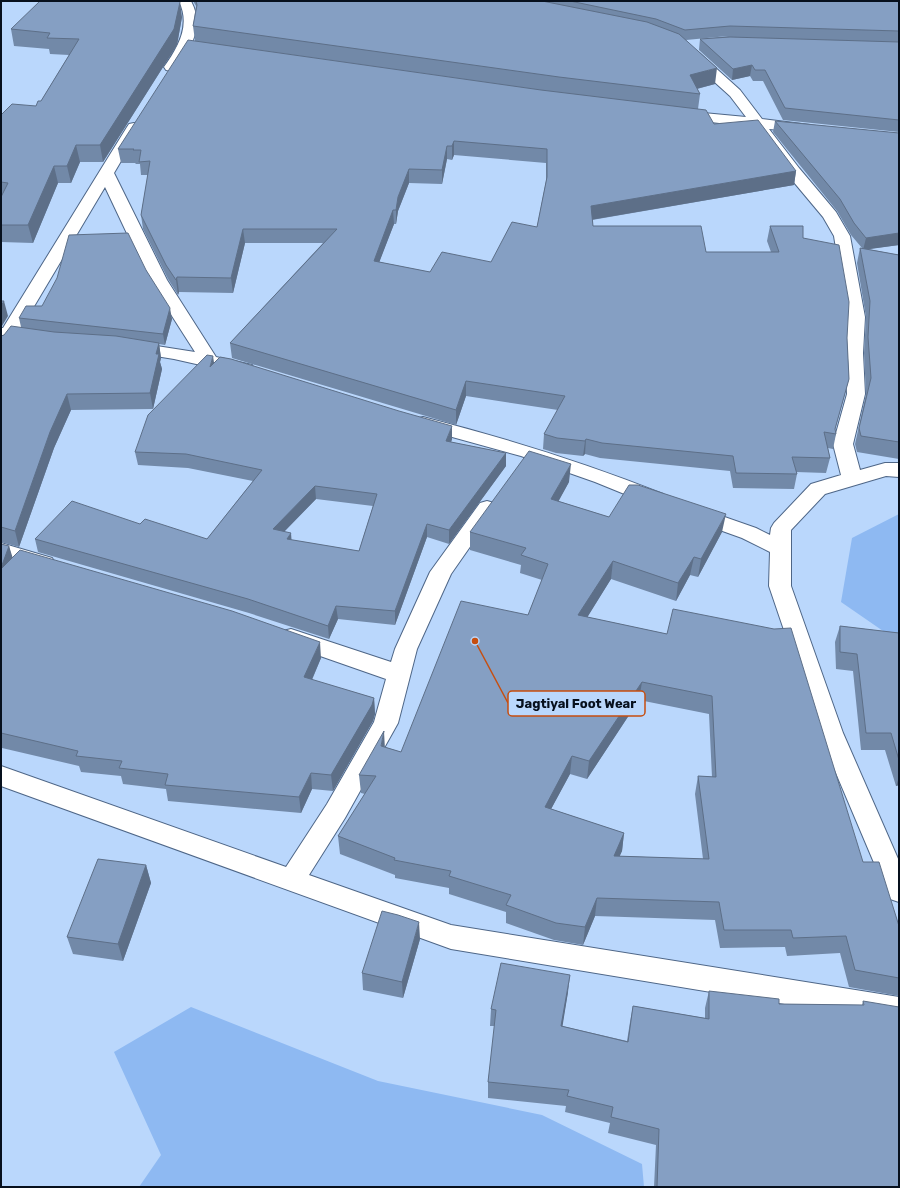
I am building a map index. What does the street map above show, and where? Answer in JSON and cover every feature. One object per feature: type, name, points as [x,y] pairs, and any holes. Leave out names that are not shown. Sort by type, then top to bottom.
[{"type":"street","points":[[162,82],[193,47],[190,27],[190,8],[185,1]]},
{"type":"street","points":[[698,45],[683,46],[735,93],[756,123],[830,215],[842,236],[856,317],[854,352],[856,394],[843,444],[852,479]]},
{"type":"street","points":[[665,113],[816,129]]},
{"type":"street","points":[[51,340],[3,338],[141,115]]},
{"type":"street","points":[[106,173],[122,203],[136,239],[159,280],[209,360]]},
{"type":"street","points":[[111,344],[174,352],[259,373]]},
{"type":"street","points":[[407,419],[528,452],[602,477],[749,533],[780,548]]},
{"type":"street","points":[[514,471],[528,452]]},
{"type":"street","points":[[899,470],[885,469],[818,489],[781,528],[780,548],[780,586],[831,733],[899,891]]},
{"type":"street","points":[[292,880],[336,811],[386,723],[406,649],[441,572],[500,490]]},
{"type":"street","points":[[1,550],[62,569]]},
{"type":"street","points":[[271,630],[399,674]]},
{"type":"street","points":[[1,776],[451,937],[899,1010]]},
{"type":"shaded area","points":[[899,514],[899,642],[841,602],[852,538]]},
{"type":"shaded area","points":[[191,1007],[378,1081],[542,1115],[642,1164],[644,1187],[139,1187],[161,1155],[114,1052]]},
{"type":"building","points":[[40,1],[180,2],[174,29],[100,145],[76,145],[67,166],[54,166],[28,225],[1,225],[1,197],[8,183],[1,182],[1,115],[12,104],[36,106],[38,101],[41,101],[79,39],[47,38],[50,33],[11,29]]},
{"type":"building","points":[[196,1],[542,1],[647,22],[679,34],[717,68],[690,75],[700,94],[559,77],[193,26],[197,5]]},
{"type":"building","points":[[570,1],[899,1],[899,31],[730,26],[685,30],[656,19]]},
{"type":"building","points":[[730,37],[899,42],[899,120],[785,108],[765,70],[755,70],[752,65],[733,69],[700,39]]},
{"type":"building","points":[[188,40],[541,90],[706,110],[714,124],[758,120],[796,171],[591,206],[593,226],[701,226],[706,252],[779,252],[770,226],[803,226],[803,238],[839,245],[849,302],[847,338],[849,379],[835,429],[836,434],[824,432],[830,458],[792,457],[797,474],[736,473],[733,456],[602,443],[586,439],[585,441],[557,438],[544,434],[565,396],[466,381],[456,410],[230,343],[337,229],[243,229],[231,278],[177,277],[176,280],[166,265],[141,215],[150,161],[139,162],[141,150],[118,149]],"holes":[[[454,141],[547,149],[547,177],[537,227],[512,222],[491,262],[442,252],[430,272],[374,261],[393,210],[396,210],[398,197],[409,169],[442,170],[447,146],[452,146]]]},
{"type":"building","points":[[775,121],[899,133],[899,233],[866,238],[854,223],[840,199]]},
{"type":"building","points":[[128,233],[146,270],[170,308],[163,334],[19,318],[26,306],[42,306],[57,278],[69,235]]},
{"type":"building","points":[[860,248],[899,255],[899,442],[861,436],[859,428],[871,378],[868,337],[870,301]]},
{"type":"building","points":[[11,326],[54,332],[116,336],[159,343],[156,354],[159,354],[150,393],[67,394],[50,432],[15,531],[1,527],[1,336],[4,335]]},
{"type":"building","points":[[207,355],[213,356],[210,367],[220,357],[231,359],[452,426],[446,441],[506,453],[449,530],[427,524],[395,611],[336,606],[328,626],[248,599],[35,539],[72,501],[140,524],[145,519],[207,539],[262,470],[186,454],[135,452],[148,415]],"holes":[[[315,486],[377,494],[359,551],[287,539],[291,533],[273,529]]]},
{"type":"building","points":[[529,451],[571,464],[551,499],[609,517],[629,485],[638,485],[726,514],[701,559],[694,557],[678,583],[613,561],[578,615],[667,634],[673,609],[774,629],[791,628],[863,862],[879,862],[899,926],[899,978],[855,970],[846,936],[793,938],[791,930],[724,930],[719,902],[597,898],[585,927],[556,923],[506,905],[511,895],[449,876],[451,871],[394,860],[395,858],[338,836],[376,776],[359,775],[384,731],[381,746],[401,752],[461,601],[528,615],[548,564],[521,555],[526,548],[470,532]],"holes":[[[642,682],[712,696],[716,777],[698,776],[709,859],[614,856],[624,833],[545,807],[572,756],[589,761]]]},
{"type":"building","points":[[1,544],[9,546],[1,568]]},
{"type":"building","points":[[20,550],[232,611],[320,642],[304,677],[374,698],[372,705],[331,775],[311,773],[299,797],[165,785],[168,774],[119,768],[122,761],[76,756],[78,751],[1,733],[1,569]]},
{"type":"building","points":[[840,626],[899,633],[899,760],[891,733],[866,733],[857,654],[840,652]]},
{"type":"building","points":[[98,859],[146,865],[118,944],[67,937]]},
{"type":"building","points":[[382,911],[419,922],[402,982],[362,973]]},
{"type":"building","points":[[501,963],[570,975],[561,1026],[628,1042],[633,1006],[709,1019],[709,991],[779,999],[779,1004],[864,1005],[863,1001],[899,1007],[899,1187],[657,1187],[659,1129],[611,1117],[613,1107],[567,1096],[569,1090],[488,1082],[496,1010],[491,1009]]},
{"type":"place","name":"Jagtiyal Foot Wear","points":[[475,641]]}]
